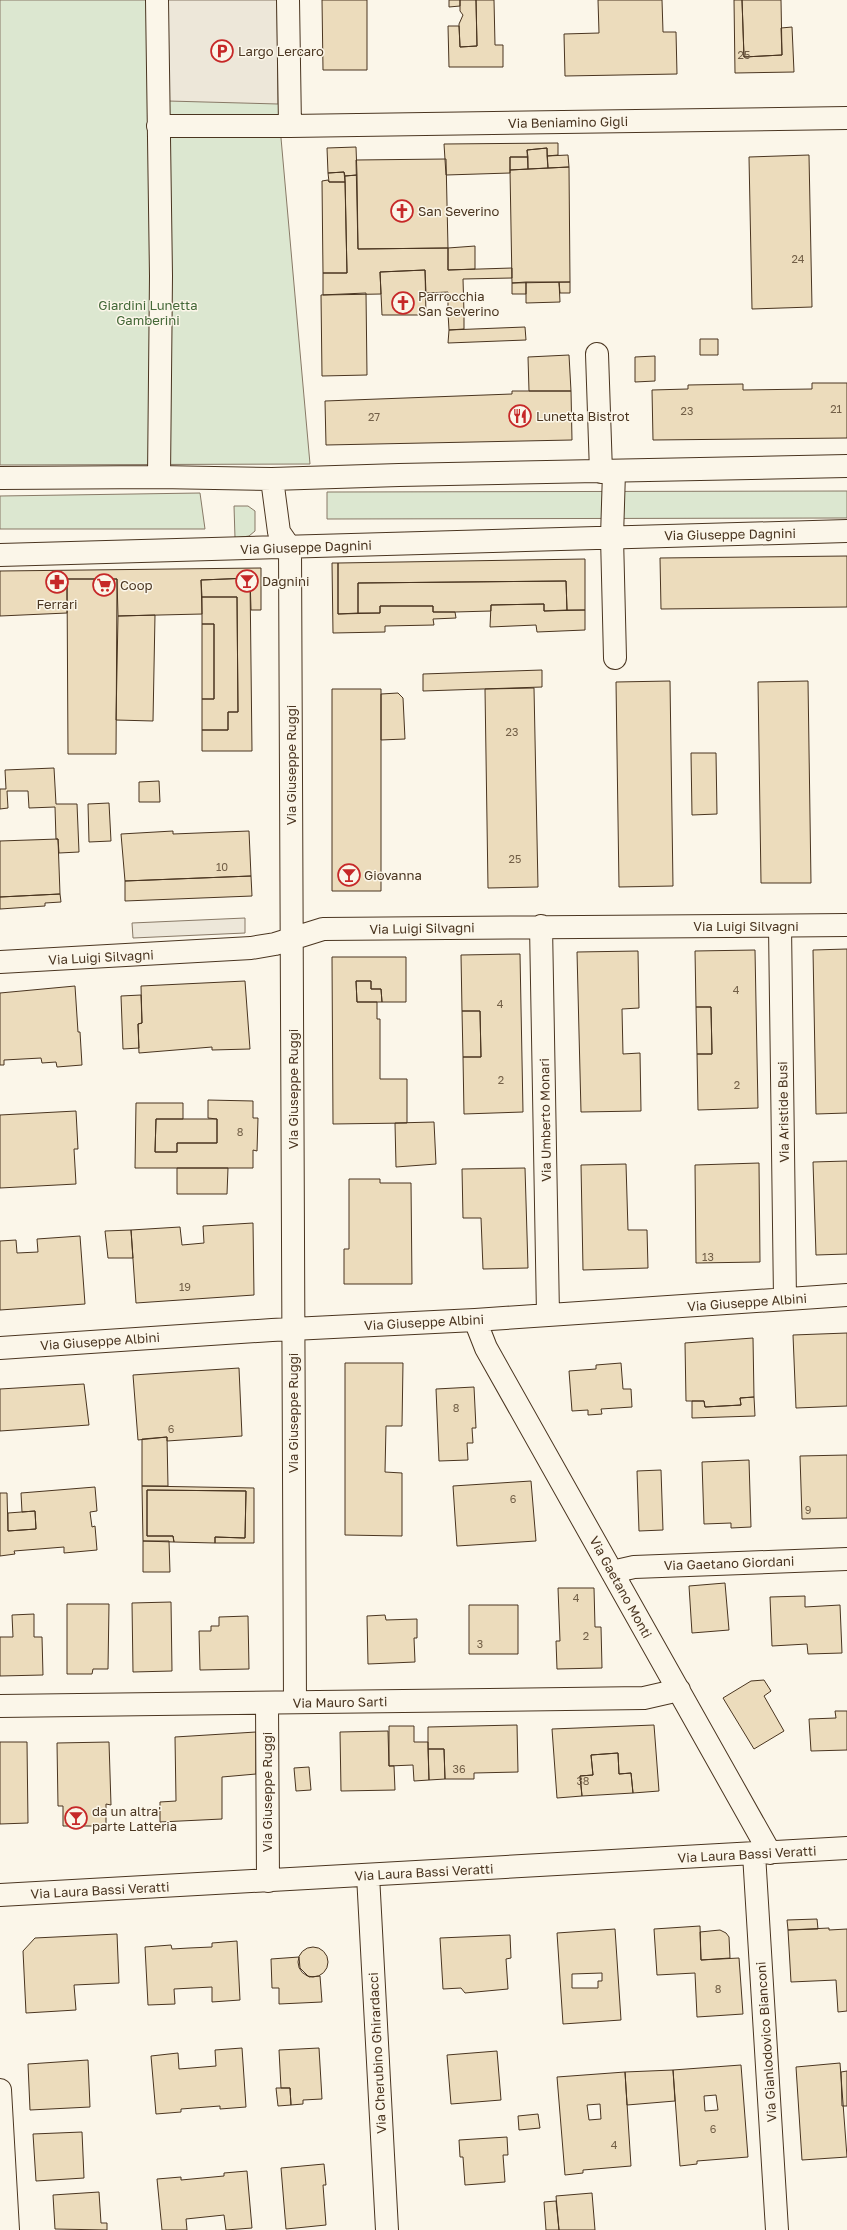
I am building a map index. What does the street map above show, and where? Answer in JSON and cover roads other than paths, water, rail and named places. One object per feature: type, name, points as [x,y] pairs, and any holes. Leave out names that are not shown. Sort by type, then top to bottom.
[{"type":"street","points":[[156,0],[161,276],[159,477]]},
{"type":"street","points":[[288,0],[290,126]]},
{"type":"street","name":"Via Beniamino Gigli","points":[[158,126],[290,126],[847,118]]},
{"type":"street","points":[[597,354],[608,472],[612,537],[615,658]]},
{"type":"street","points":[[0,478],[159,477],[272,479],[847,466]]},
{"type":"street","points":[[272,479],[279,532],[290,548]]},
{"type":"street","name":"Via Giuseppe Dagnini","points":[[0,555],[290,548],[847,531]]},
{"type":"street","name":"Via Giuseppe Ruggi","points":[[290,548],[295,1702]]},
{"type":"street","name":"Via Luigi Silvagni","points":[[0,962],[251,948],[275,944],[323,929],[541,926],[780,926],[847,924]]},
{"type":"street","name":"Via Umberto Monari","points":[[541,926],[548,1314]]},
{"type":"street","name":"Via Aristide Busi","points":[[780,926],[785,1299]]},
{"type":"street","name":"Via Giuseppe Albini","points":[[0,1348],[294,1328],[476,1320],[548,1314],[847,1296]]},
{"type":"street","name":"Via Gaetano Monti","points":[[476,1320],[486,1348],[679,1690],[762,1853]]},
{"type":"street","name":"Via Gaetano Giordani","points":[[612,1572],[634,1567],[847,1558]]},
{"type":"street","name":"Via Mauro Sarti","points":[[0,1706],[644,1698],[679,1690]]},
{"type":"street","name":"Via Giuseppe Ruggi","points":[[266,1703],[268,1881]]},
{"type":"street","name":"Via Laura Bassi Veratti","points":[[0,1895],[847,1848]]},
{"type":"street","name":"Via Gianlodovico Bianconi","points":[[762,1853],[777,2230]]},
{"type":"street","name":"Via Cherubino Ghirardacci","points":[[368,1875],[387,2230]]},
{"type":"street","points":[[0,2090],[8,2230]]},
{"type":"place","name":"Largo Lercaro","points":[[222,51]]},
{"type":"place","name":"San Severino","points":[[402,211]]},
{"type":"place","name":"Parrocchia San Severino","points":[[403,303]]},
{"type":"place","name":"Lunetta Bistrot","points":[[520,416]]},
{"type":"place","name":"Dagnini","points":[[247,581]]},
{"type":"place","name":"Ferrari","points":[[57,582]]},
{"type":"place","name":"Coop","points":[[104,585]]},
{"type":"place","name":"Giovanna","points":[[349,875]]},
{"type":"place","name":"da un altra' parte Latteria","points":[[76,1818]]},
{"type":"park label","name":"Giardini Lunetta Gamberini","points":[[148,312]]}]
